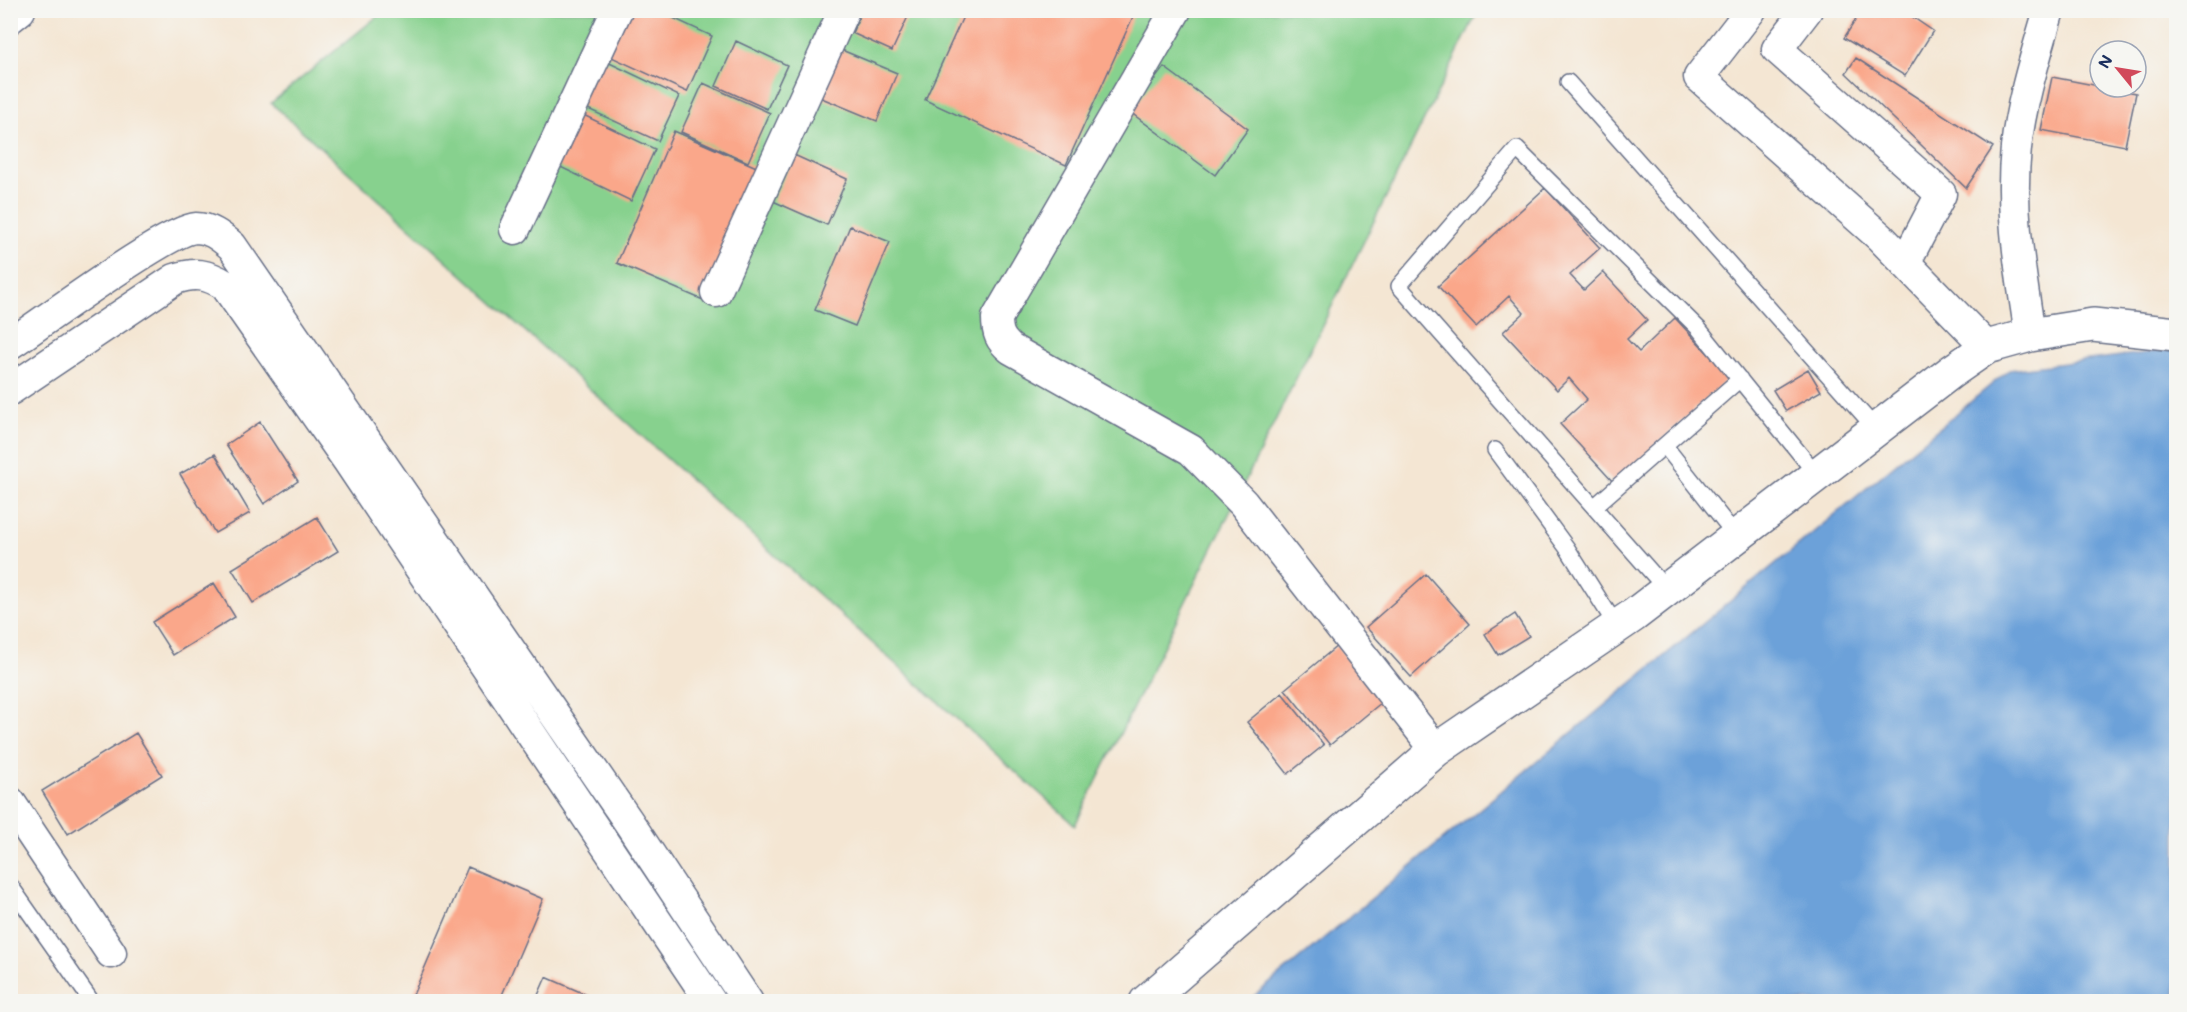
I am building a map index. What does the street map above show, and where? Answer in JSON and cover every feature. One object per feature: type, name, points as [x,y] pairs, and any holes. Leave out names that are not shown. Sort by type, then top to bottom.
[{"type":"street","points":[[10,18],[20,10]]},
{"type":"street","points":[[515,229],[616,10]]},
{"type":"street","points":[[716,292],[844,10]]},
{"type":"street","points":[[1176,10],[997,318],[997,330],[1002,341],[1011,349],[1191,450],[1218,475],[1243,503],[1436,750]]},
{"type":"street","points":[[1751,10],[1699,77],[1880,237],[1987,347]]},
{"type":"street","points":[[1807,10],[1777,48],[1941,194],[1905,263]]},
{"type":"street","points":[[2030,335],[2018,249],[2014,192],[2016,148],[2029,81],[2049,10]]},
{"type":"street","points":[[10,344],[145,253],[183,231],[195,228],[209,231],[232,246],[614,801],[748,1002]]},
{"type":"street","points":[[10,390],[175,279],[196,274],[205,275],[225,285],[348,461],[711,1002]]},
{"type":"street","points":[[1146,1002],[1436,750],[1667,591],[1876,429],[1987,347],[2030,335],[2093,325],[2176,334]]},
{"type":"street","points":[[10,802],[111,953]]},
{"type":"lane","points":[[1568,82],[1876,429]]},
{"type":"lane","points":[[1667,591],[1399,285],[1517,149],[1699,329],[1817,474]]},
{"type":"lane","points":[[1594,507],[1740,379]]},
{"type":"lane","points":[[1665,446],[1736,536]]},
{"type":"lane","points":[[1495,450],[1567,548],[1617,627]]},
{"type":"lane","points":[[10,885],[92,1002]]},
{"type":"green space","points":[[384,11],[1478,11],[1075,825],[271,103]]},
{"type":"water","points":[[2176,349],[2176,1001],[1247,1002],[2009,370]]},
{"type":"building","points":[[625,10],[656,10],[712,36],[687,92],[605,54]]},
{"type":"building","points":[[862,10],[911,10],[892,51],[852,33]]},
{"type":"building","points":[[966,10],[1136,10],[1066,165],[925,100]]},
{"type":"building","points":[[1862,10],[1902,10],[1933,31],[1905,76],[1844,38]]},
{"type":"building","points":[[736,41],[787,65],[767,109],[716,86]]},
{"type":"building","points":[[832,46],[897,73],[877,121],[812,94]]},
{"type":"building","points":[[599,58],[679,96],[658,141],[577,104]]},
{"type":"building","points":[[1856,58],[1993,147],[1966,188],[1846,73]]},
{"type":"building","points":[[1164,67],[1248,129],[1215,175],[1130,112]]},
{"type":"building","points":[[2052,77],[2088,84],[2088,99],[2135,99],[2125,146],[2041,130]]},
{"type":"building","points":[[703,83],[770,113],[748,162],[681,132]]},
{"type":"building","points":[[575,111],[655,149],[631,201],[550,162]]},
{"type":"building","points":[[674,131],[761,169],[703,300],[617,263]]},
{"type":"building","points":[[794,155],[847,179],[827,225],[773,201]]},
{"type":"building","points":[[1545,188],[1600,248],[1570,275],[1584,290],[1603,272],[1647,320],[1627,339],[1639,352],[1675,318],[1730,377],[1614,483],[1560,424],[1587,399],[1569,378],[1557,390],[1503,332],[1524,313],[1509,296],[1476,327],[1438,286]]},
{"type":"building","points":[[850,226],[890,242],[855,326],[815,310]]},
{"type":"building","points":[[1808,369],[1821,391],[1786,411],[1773,390]]},
{"type":"building","points":[[260,422],[298,481],[264,504],[226,445]]},
{"type":"building","points":[[215,454],[250,513],[215,533],[180,474]]},
{"type":"building","points":[[317,517],[338,551],[253,603],[232,569]]},
{"type":"building","points":[[1426,574],[1470,624],[1411,677],[1366,627]]},
{"type":"building","points":[[214,583],[235,617],[173,655],[152,622]]},
{"type":"building","points":[[1515,614],[1529,636],[1498,655],[1485,634]]},
{"type":"building","points":[[1337,646],[1382,702],[1330,745],[1285,689]]},
{"type":"building","points":[[1282,693],[1324,745],[1288,774],[1247,722]]},
{"type":"building","points":[[136,733],[162,775],[68,834],[42,791]]},
{"type":"building","points":[[468,867],[543,899],[499,1002],[410,1002]]},
{"type":"building","points":[[546,977],[603,1002],[535,1002]]}]
